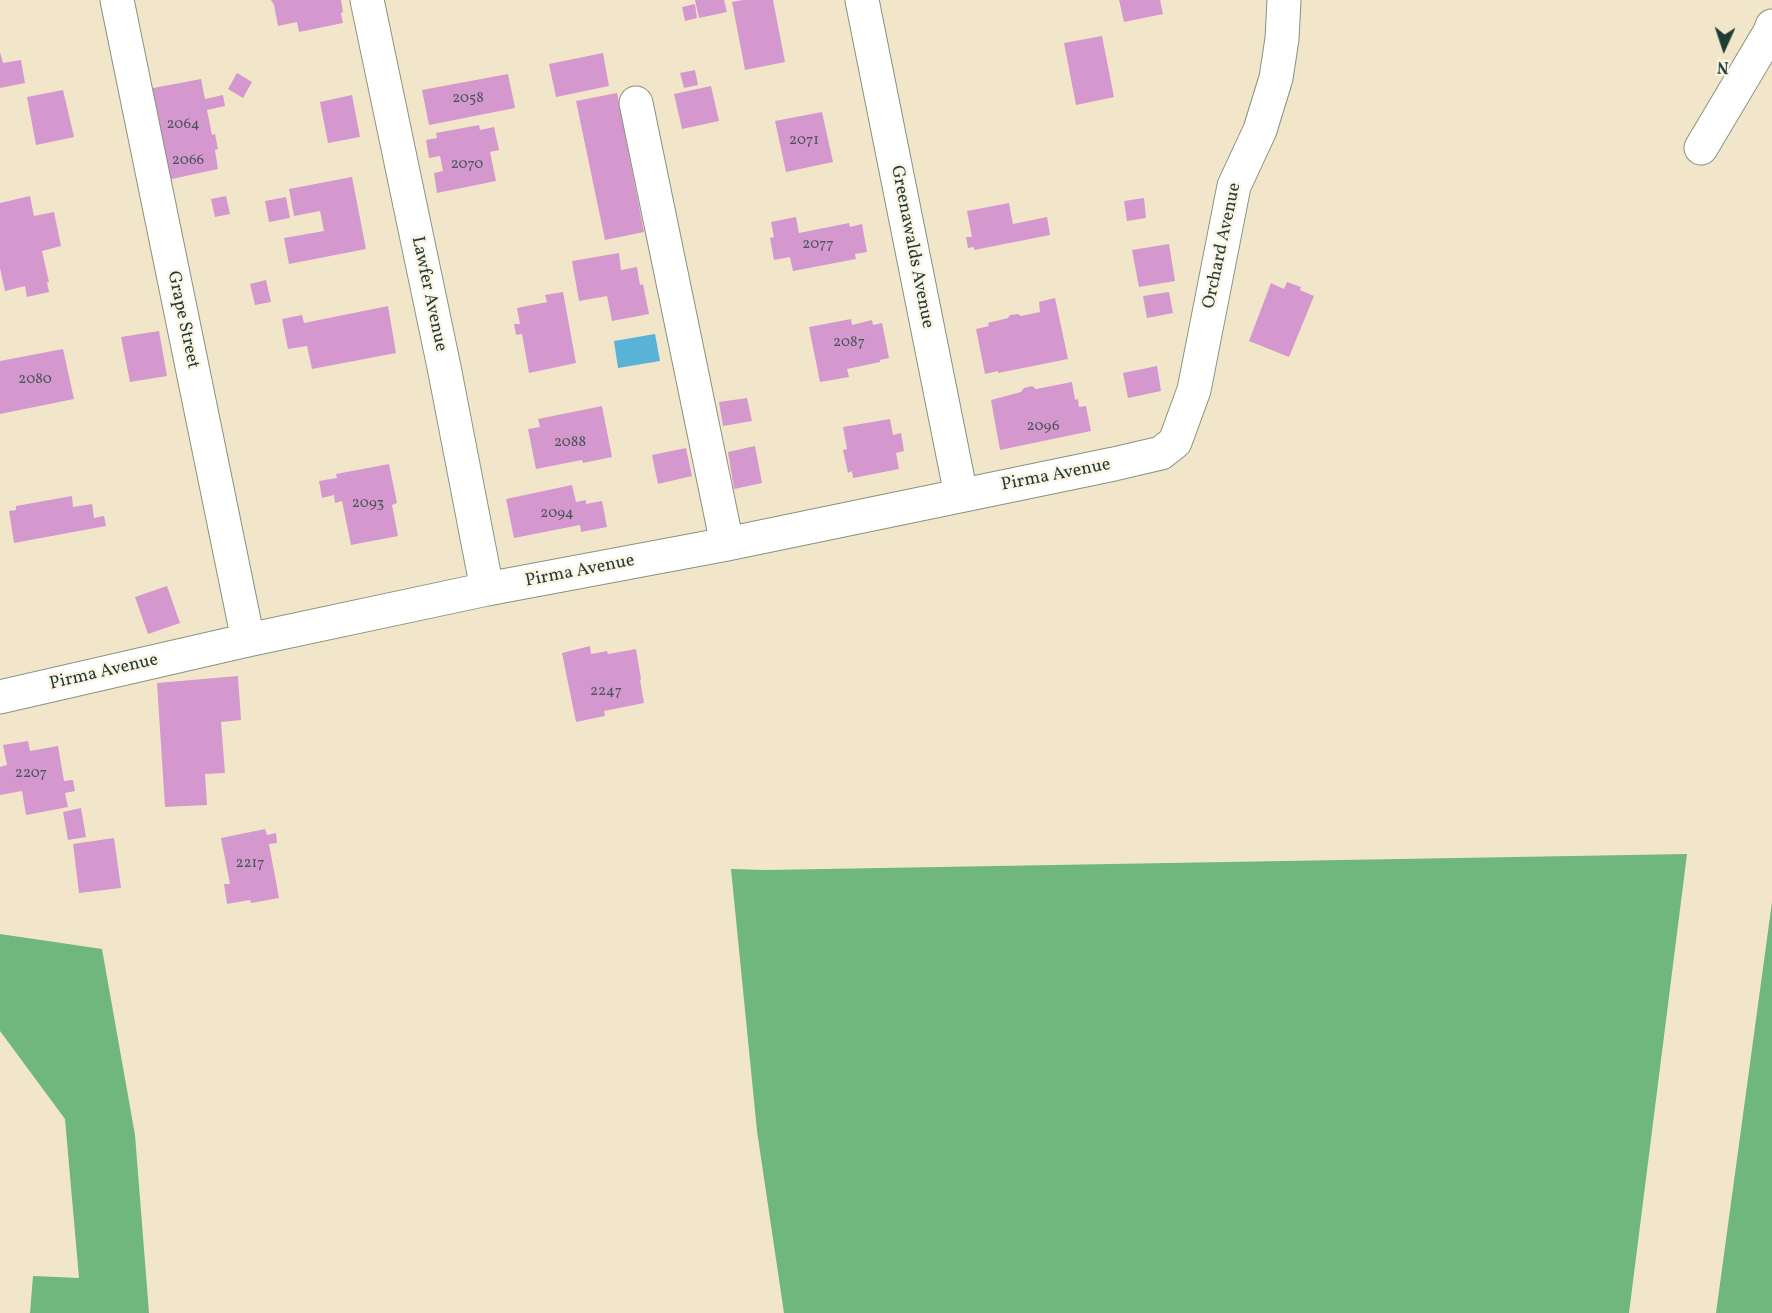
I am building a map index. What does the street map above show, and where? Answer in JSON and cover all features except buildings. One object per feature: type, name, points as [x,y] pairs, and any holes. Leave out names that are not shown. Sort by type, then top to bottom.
[{"type":"street","name":"Grape Street","points":[[117,0],[248,640]]},
{"type":"street","name":"Lawfer Avenue","points":[[367,0],[444,367],[487,589]]},
{"type":"street","name":"Greenawalds Avenue","points":[[862,0],[960,495]]},
{"type":"street","name":"Orchard Avenue","points":[[1161,453],[1175,442],[1194,390],[1234,186],[1260,130],[1276,78],[1282,39],[1284,0]]},
{"type":"street","points":[[1701,148],[1772,26]]},
{"type":"street","points":[[636,103],[727,544]]},
{"type":"street","name":"Pirma Avenue","points":[[0,697],[248,640],[487,589],[727,544],[1161,453]]},
{"type":"green space","points":[[1687,854],[1629,1313],[784,1313],[757,1131],[731,869]]},
{"type":"green space","points":[[1772,902],[1772,1313],[1716,1313]]},
{"type":"green space","points":[[0,934],[102,949],[135,1135],[149,1313],[30,1313],[33,1276],[79,1278],[65,1119],[0,1031]]},
{"type":"water","points":[[655,334],[660,361],[618,368],[614,341]]}]
